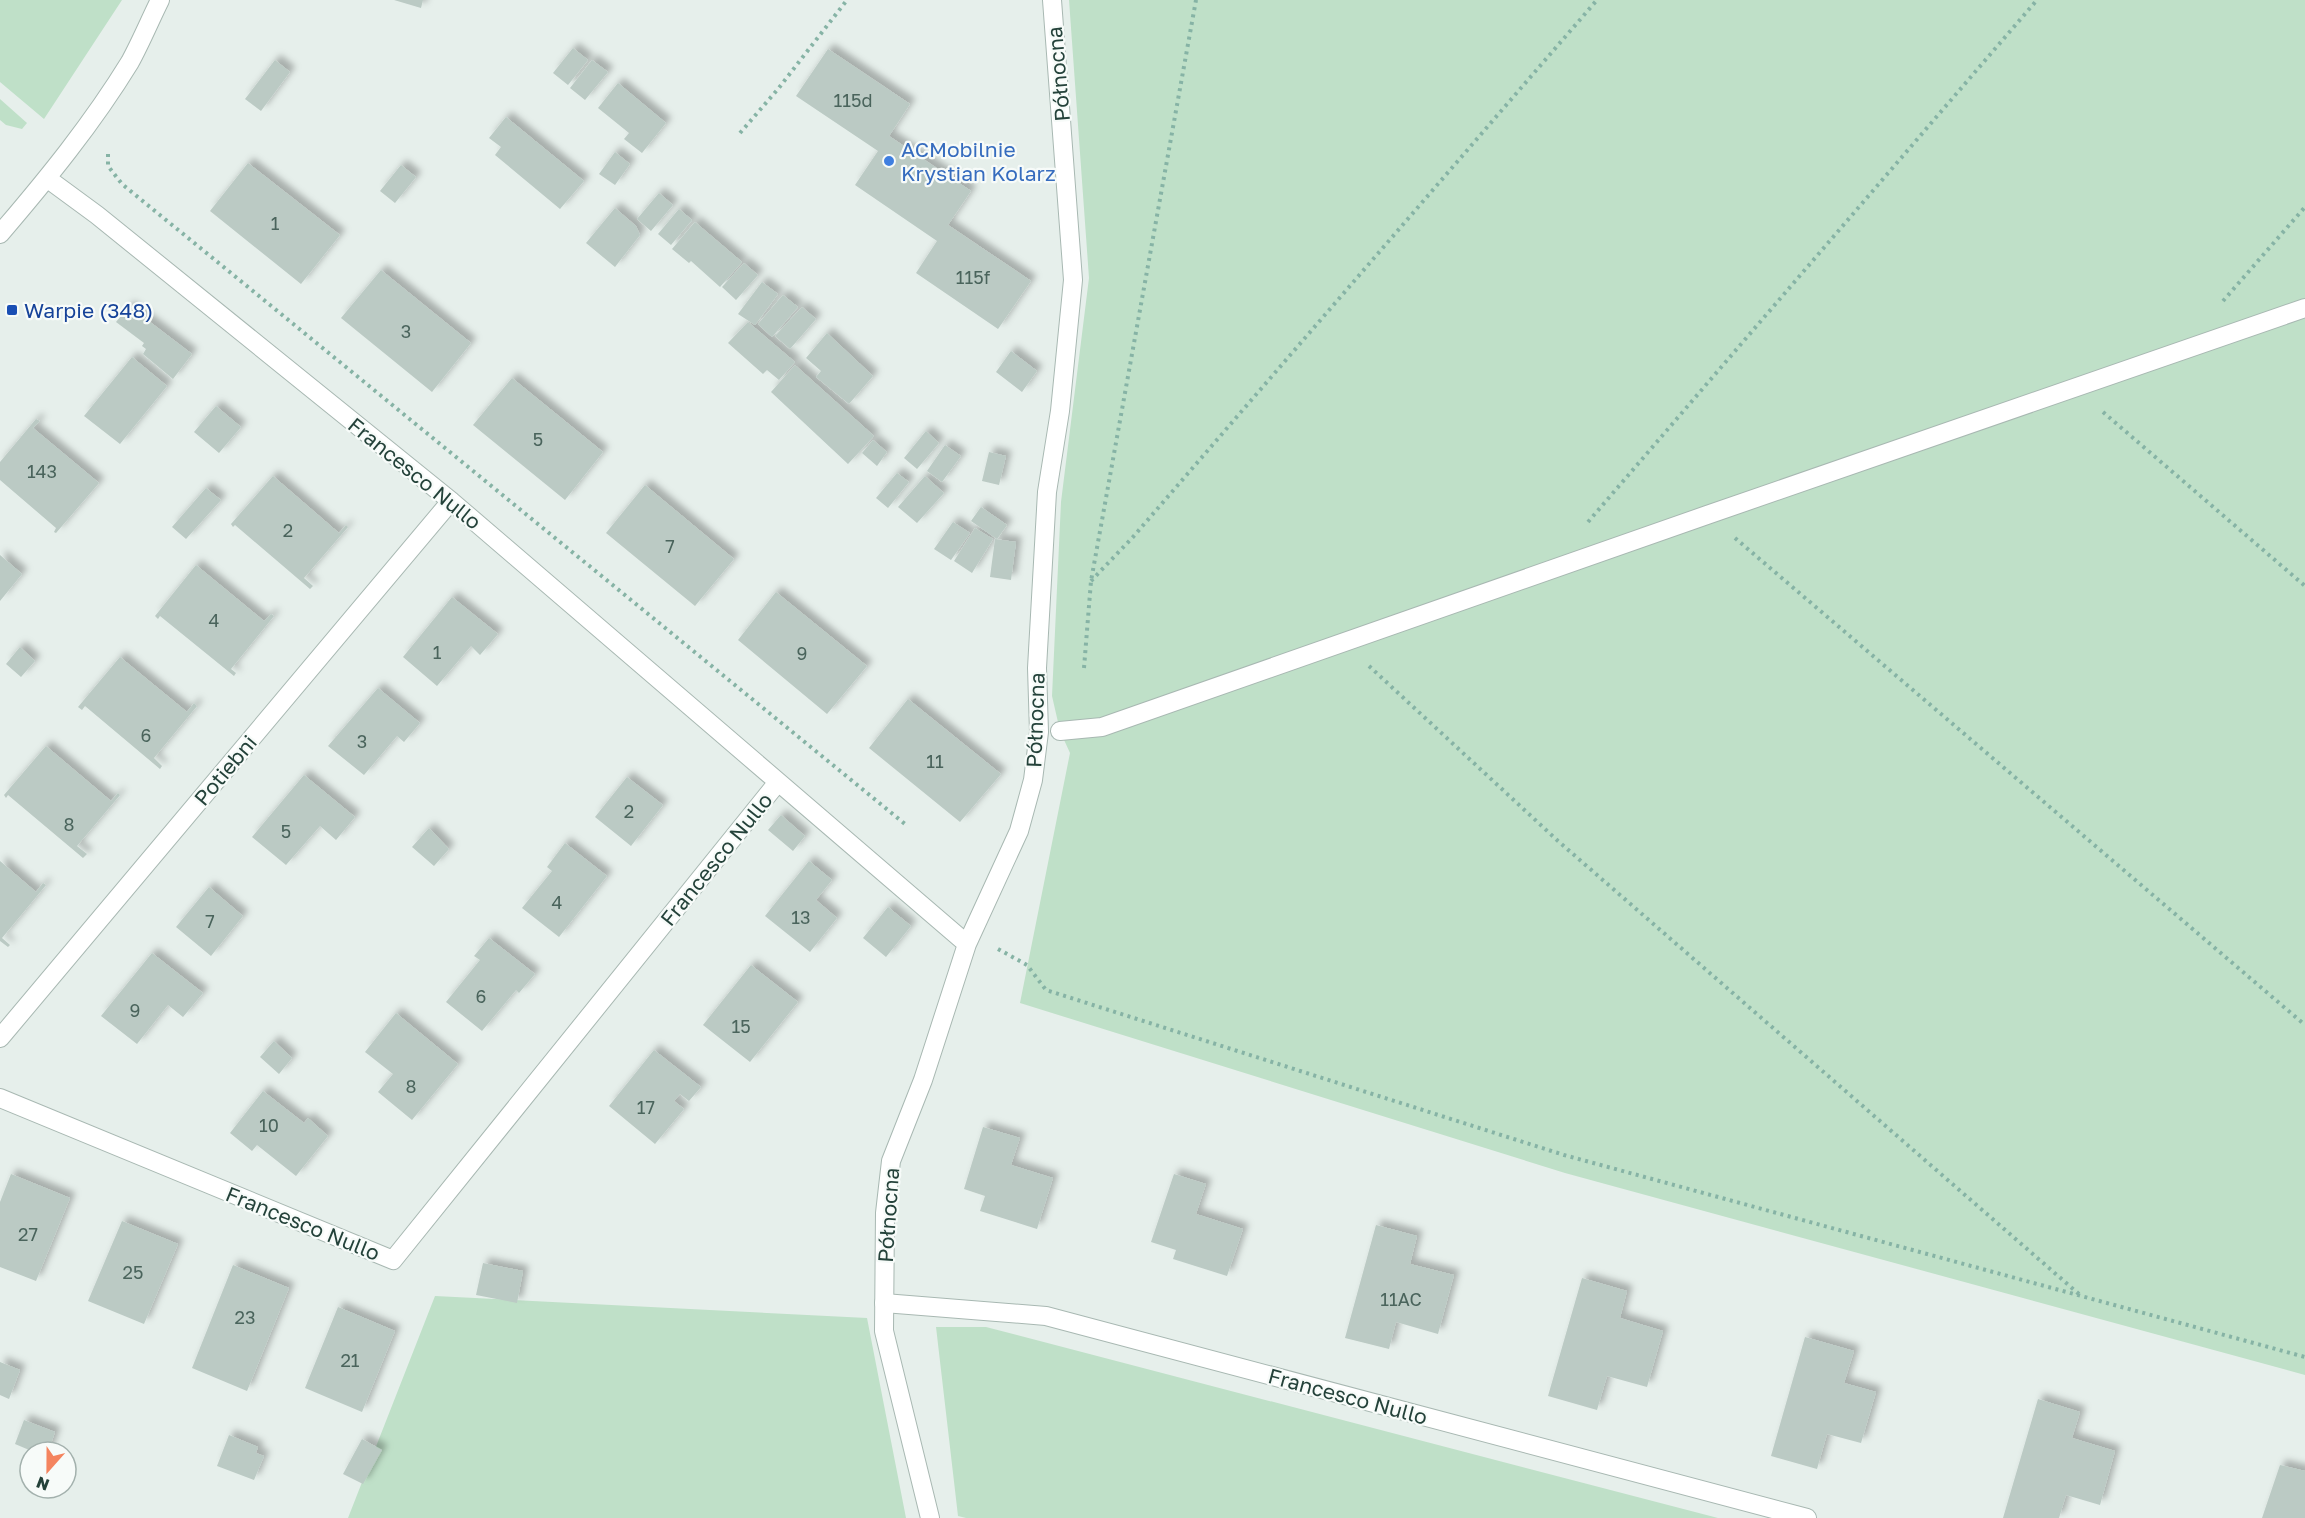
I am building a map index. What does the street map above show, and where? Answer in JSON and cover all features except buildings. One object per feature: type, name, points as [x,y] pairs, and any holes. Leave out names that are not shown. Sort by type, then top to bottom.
[{"type":"street","points":[[0,234],[48,179],[93,119],[131,60],[160,0]]},
{"type":"street","name":"Północna","points":[[930,1518],[885,1331],[885,1213],[891,1161],[923,1080],[967,944],[1019,831],[1033,780],[1039,732],[1037,668],[1047,492],[1060,411],[1073,280],[1052,0]]},
{"type":"street","name":"Francesco Nullo","points":[[0,1098],[393,1260],[778,782],[451,501],[106,222],[48,179]]},
{"type":"street","points":[[1060,731],[1102,727],[2305,308]]},
{"type":"street","name":"Potiebni","points":[[0,1038],[451,501]]},
{"type":"street","points":[[778,782],[967,944]]},
{"type":"street","name":"Francesco Nullo","points":[[884,1303],[1046,1316],[1807,1518]]},
{"type":"path","points":[[740,133],[847,0]]},
{"type":"path","points":[[1084,668],[1091,581],[1196,0]]},
{"type":"path","points":[[1091,581],[1133,537],[1597,0]]},
{"type":"path","points":[[1585,525],[2037,0]]},
{"type":"path","points":[[122,184],[905,824]]},
{"type":"path","points":[[2216,309],[2305,207]]},
{"type":"path","points":[[2076,388],[2305,586]]},
{"type":"path","points":[[1707,515],[2305,1025]]},
{"type":"path","points":[[1344,643],[1558,841],[2083,1298]]},
{"type":"path","points":[[1026,965],[1046,990],[1564,1155],[2305,1357]]},
{"type":"green space","points":[[0,0],[122,0],[44,119],[0,82]]},
{"type":"green space","points":[[1069,0],[2305,0],[2305,1375],[1565,1173],[1020,1003],[1070,753],[1060,731],[1052,696],[1061,502],[1089,278]]},
{"type":"green space","points":[[0,99],[27,123],[22,129],[6,125],[0,120]]},
{"type":"green space","points":[[435,1296],[867,1318],[906,1518],[348,1518]]},
{"type":"green space","points":[[936,1327],[986,1327],[1718,1518],[966,1518],[958,1516]]},
{"type":"place","name":"ACMobilnie Krystian Kolarz","points":[[889,161]]},
{"type":"place","name":"Warpie (348)","points":[[12,310]]}]
